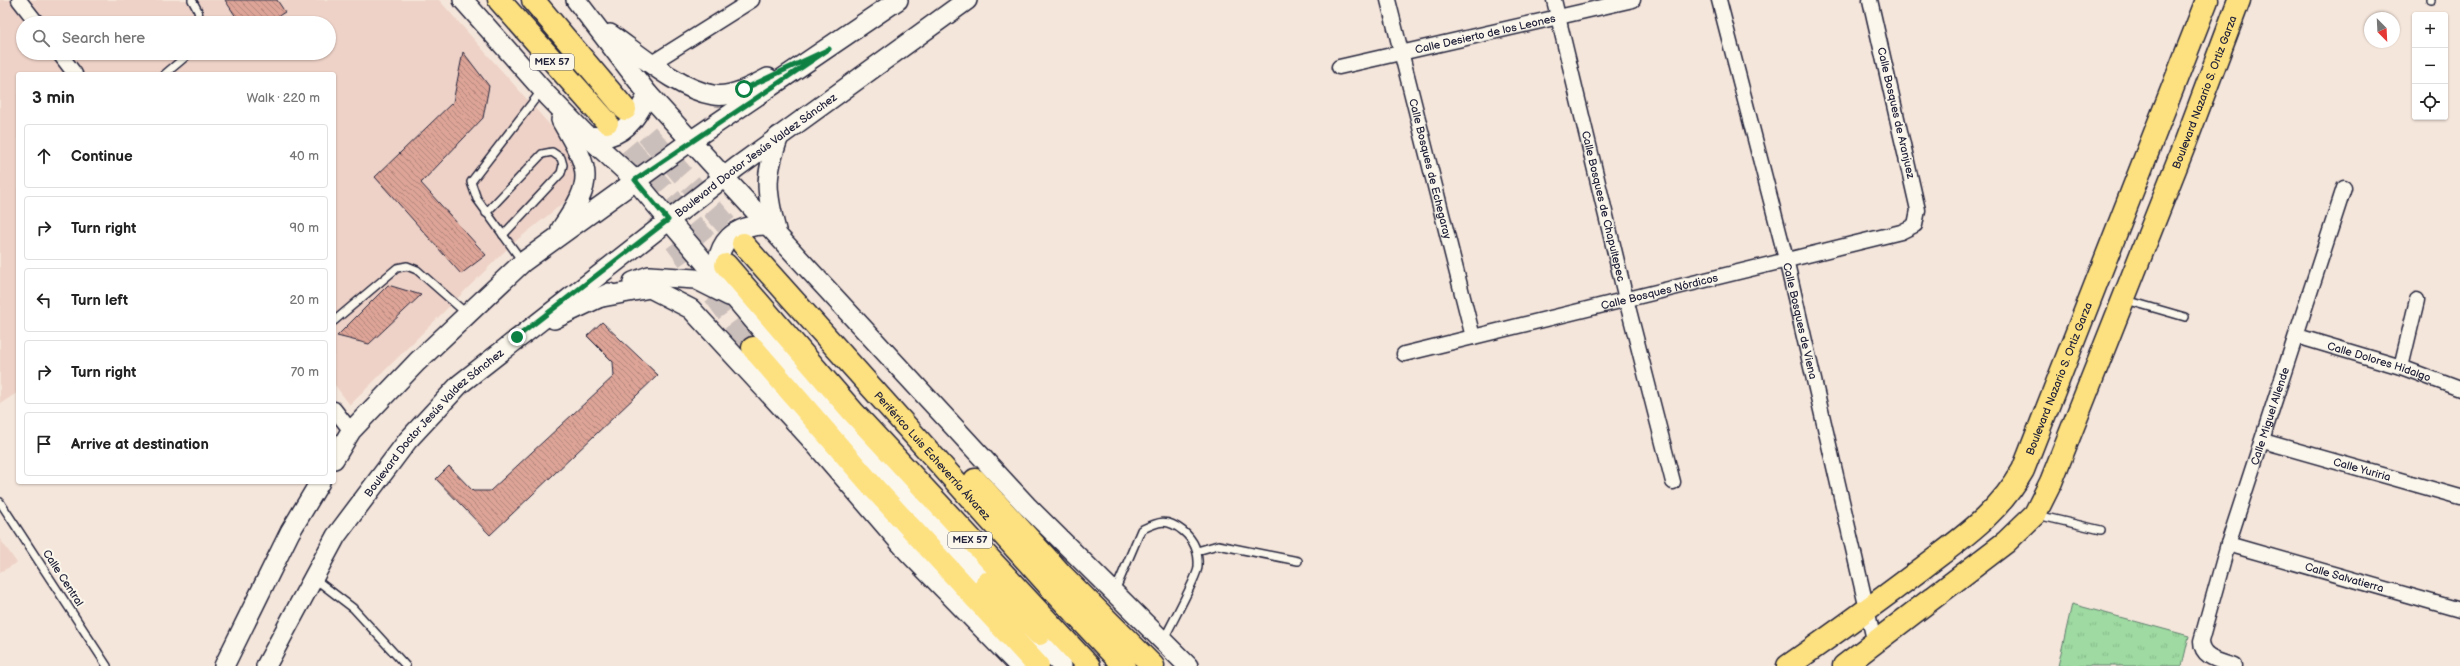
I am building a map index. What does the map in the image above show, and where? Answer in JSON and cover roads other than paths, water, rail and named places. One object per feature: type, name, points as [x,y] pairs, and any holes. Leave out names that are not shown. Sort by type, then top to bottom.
[{"type":"main road","points":[[463,0],[545,93],[579,151],[587,176],[579,202],[554,240]]},
{"type":"main road","name":"MEX 57","points":[[499,0],[566,78],[597,129]]},
{"type":"main road","name":"MEX 57","points":[[534,0],[625,109]]},
{"type":"main road","points":[[576,0],[596,24],[648,94],[726,176],[773,230],[1027,506],[1188,666]]},
{"type":"main road","points":[[336,456],[351,431],[417,362],[523,262],[692,140],[829,49],[898,0]]},
{"type":"main road","name":"Boulevard Doctor Jesús Valdez Sánchez","points":[[266,666],[336,536],[408,440],[460,384],[517,337],[726,176],[967,0]]},
{"type":"main road","name":"Boulevard Nazario S. Ortiz Garza","points":[[1788,666],[1866,612],[1988,518],[2010,492],[2023,470],[2207,0]]},
{"type":"main road","name":"Boulevard Nazario S. Ortiz Garza","points":[[1844,666],[1875,644],[2006,542],[2035,514],[2051,482],[2122,299],[2186,141],[2239,0]]},
{"type":"main road","points":[[596,24],[682,83],[714,95],[732,93],[758,83],[829,49]]},
{"type":"main road","points":[[545,93],[609,137],[623,129],[638,115],[648,94]]},
{"type":"main road","points":[[597,129],[635,180],[668,220],[721,270]]},
{"type":"main road","points":[[2156,130],[2186,141]]},
{"type":"main road","points":[[773,230],[766,183],[770,162],[779,136]]},
{"type":"main road","points":[[773,230],[754,225],[741,229],[729,237],[721,248],[716,262],[738,300],[863,450],[1062,666]]},
{"type":"main road","name":"Periférico Luis Echeverría Álvarez","points":[[743,244],[1053,590],[1124,666]]},
{"type":"main road","name":"MEX 57","points":[[721,270],[1089,666]]},
{"type":"main road","points":[[517,337],[597,298],[650,276],[695,280],[738,300]]},
{"type":"main road","points":[[597,298],[650,288],[691,309],[809,437],[908,552],[1019,666]]},
{"type":"main road","points":[[753,348],[875,489],[1038,666]]},
{"type":"main road","points":[[923,444],[961,466],[1061,574],[1153,666]]},
{"type":"main road","points":[[224,666],[290,532],[319,484]]},
{"type":"main road","points":[[987,583],[1074,666]]},
{"type":"street","points":[[19,0],[32,16]]},
{"type":"street","points":[[652,63],[752,0]]},
{"type":"street","name":"Calle Bosques de Echegaray","points":[[1388,0],[1473,337]]},
{"type":"street","name":"Calle Bosques de Chapultepec","points":[[1554,0],[1626,299],[1673,482]]},
{"type":"street","name":"Calle Desierto de los Leones","points":[[1339,67],[1633,0]]},
{"type":"street","name":"Calle Bosques de Viena","points":[[1719,0],[1786,259],[1866,612],[1875,644]]},
{"type":"street","name":"Calle Bosques de Aranjuez","points":[[1870,0],[1918,210],[1915,225]]},
{"type":"street","points":[[64,60],[73,72]]},
{"type":"street","name":"Calle Miguel Allende","points":[[2234,666],[2208,656],[2201,647],[2228,544],[2263,441],[2344,188]]},
{"type":"street","name":"Calle Bosques Nórdicos","points":[[1404,354],[1901,232],[1915,225]]},
{"type":"street","points":[[2401,367],[2418,300]]},
{"type":"street","name":"Calle Dolores Hidalgo","points":[[2297,336],[2401,367],[2460,389]]},
{"type":"street","points":[[336,412],[351,431]]},
{"type":"street","name":"Calle Yuriria","points":[[2263,441],[2460,497]]},
{"type":"street","name":"Calle Salvatierra","points":[[2228,544],[2460,610]]},
{"type":"lane","points":[[192,0],[199,16]]},
{"type":"lane","points":[[167,72],[182,60]]},
{"type":"lane","points":[[523,262],[486,213],[472,190],[471,182],[545,93]]},
{"type":"lane","points":[[486,213],[542,154],[552,152],[561,158],[563,166],[561,173],[503,235]]},
{"type":"lane","points":[[336,319],[397,268],[407,266],[417,270],[467,314]]},
{"type":"lane","points":[[2122,299],[2185,317]]},
{"type":"lane","name":"Calle Central","points":[[0,502],[107,666]]},
{"type":"lane","points":[[2035,514],[2101,530]]},
{"type":"lane","points":[[1114,592],[1141,530],[1158,522],[1174,523],[1189,536],[1197,551],[1198,568],[1163,641]]},
{"type":"lane","points":[[1197,551],[1218,545],[1298,562]]},
{"type":"lane","points":[[313,578],[353,608],[406,666]]},
{"type":"tunnel","points":[[625,109],[743,244]]},
{"type":"tunnel","points":[[607,122],[726,265]]},
{"type":"tunnel","points":[[656,215],[753,348]]}]
